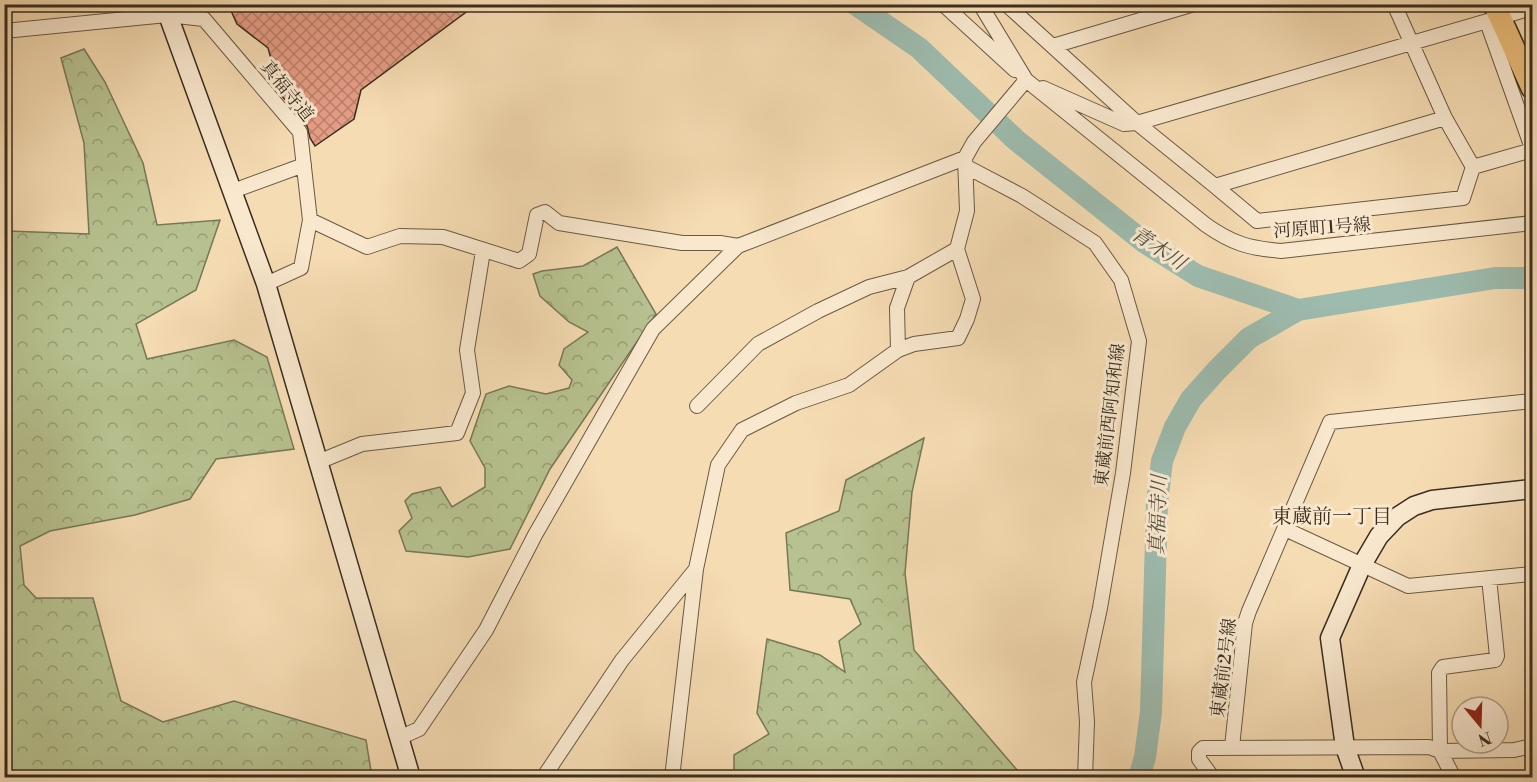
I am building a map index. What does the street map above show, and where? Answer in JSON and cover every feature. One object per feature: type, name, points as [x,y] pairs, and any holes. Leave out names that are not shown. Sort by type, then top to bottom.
[{"type":"main road","points":[[1494,15],[1533,88]]},
{"type":"street","points":[[943,4],[1026,80],[1124,124],[1137,123],[1412,44],[1494,15],[1533,8]]},
{"type":"street","points":[[980,4],[1026,80]]},
{"type":"street","points":[[1006,4],[1137,123],[1257,221],[1463,198],[1473,167],[1445,118],[1394,4]]},
{"type":"street","points":[[1053,46],[1194,4]]},
{"type":"street","points":[[165,10],[266,284],[411,777]]},
{"type":"street","name":"真福寺道","points":[[4,31],[165,10],[204,19],[300,132],[310,220],[301,268],[266,284]]},
{"type":"street","points":[[1473,167],[1533,149],[1494,15]]},
{"type":"street","points":[[672,777],[696,569],[718,465],[742,430],[796,403],[849,385],[898,350],[914,344],[958,338],[968,319],[973,298],[957,249],[967,211],[965,162],[974,142],[1026,80]]},
{"type":"street","name":"河原町1号線","points":[[1026,80],[1206,225],[1224,237],[1251,249],[1281,251],[1533,223]]},
{"type":"street","points":[[1215,186],[1445,118]]},
{"type":"street","points":[[399,738],[419,729],[486,630],[535,535],[653,329],[738,246],[965,162]]},
{"type":"street","name":"東蔵前西阿知和線","points":[[965,162],[1095,243],[1121,280],[1139,341],[1123,473],[1100,608],[1084,682],[1086,722],[1084,777]]},
{"type":"street","points":[[233,191],[304,165]]},
{"type":"street","points":[[310,220],[367,248],[400,237],[443,237],[519,261],[529,254],[537,215],[545,212],[559,223],[682,243],[720,243],[738,246]]},
{"type":"street","points":[[697,406],[758,344],[818,311],[859,292],[908,277],[957,249]]},
{"type":"street","points":[[318,462],[362,444],[457,433],[472,393],[467,350],[483,251]]},
{"type":"street","points":[[898,350],[897,308],[908,277]]},
{"type":"street","name":"東蔵前2号線","points":[[1233,747],[1245,623],[1330,422],[1533,401]]},
{"type":"street","points":[[1356,777],[1345,747],[1330,638],[1362,565],[1379,536],[1397,517],[1414,506],[1440,498],[1533,489]]},
{"type":"street","points":[[1285,529],[1408,586],[1533,574]]},
{"type":"street","points":[[543,777],[622,660],[696,569]]},
{"type":"street","points":[[1454,777],[1440,751],[1439,673],[1443,667],[1492,662],[1497,656],[1489,578]]},
{"type":"street","points":[[1213,777],[1199,759],[1199,752],[1203,748],[1429,747],[1440,751],[1514,750],[1533,746]]},
{"type":"green space","points":[[84,49],[105,82],[143,163],[157,225],[220,220],[196,290],[136,324],[147,359],[234,340],[267,357],[294,449],[216,459],[190,499],[135,515],[50,531],[20,546],[24,585],[36,598],[93,598],[121,701],[163,722],[234,701],[366,740],[372,777],[5,777],[5,239],[8,231],[89,234],[84,143],[61,58]]},
{"type":"green space","points":[[617,247],[656,314],[550,469],[510,549],[468,557],[406,551],[399,531],[412,518],[405,501],[412,494],[440,487],[452,507],[485,487],[485,468],[470,441],[486,394],[509,386],[546,394],[569,388],[572,380],[559,365],[564,349],[588,332],[569,322],[540,296],[533,274],[583,266]]},
{"type":"green space","points":[[924,438],[912,492],[905,573],[914,650],[1017,770],[1007,778],[734,777],[734,755],[769,734],[757,713],[767,639],[820,655],[845,672],[839,641],[861,624],[850,599],[790,590],[786,533],[839,511],[846,480]]},
{"type":"building","points":[[228,4],[477,4],[361,90],[354,119],[315,146],[307,126],[281,95],[268,48],[237,24]]},
{"type":"waterway","name":"青木川","points":[[855,4],[919,48],[1016,140],[1144,242],[1198,276],[1298,310],[1495,278],[1532,278]]},
{"type":"waterway","name":"真福寺川","points":[[1139,778],[1145,757],[1151,712],[1157,503],[1162,461],[1175,427],[1191,399],[1217,370],[1249,338],[1298,310]]},
{"type":"district","name":"東蔵前一丁目","points":[[1332,517]]}]
